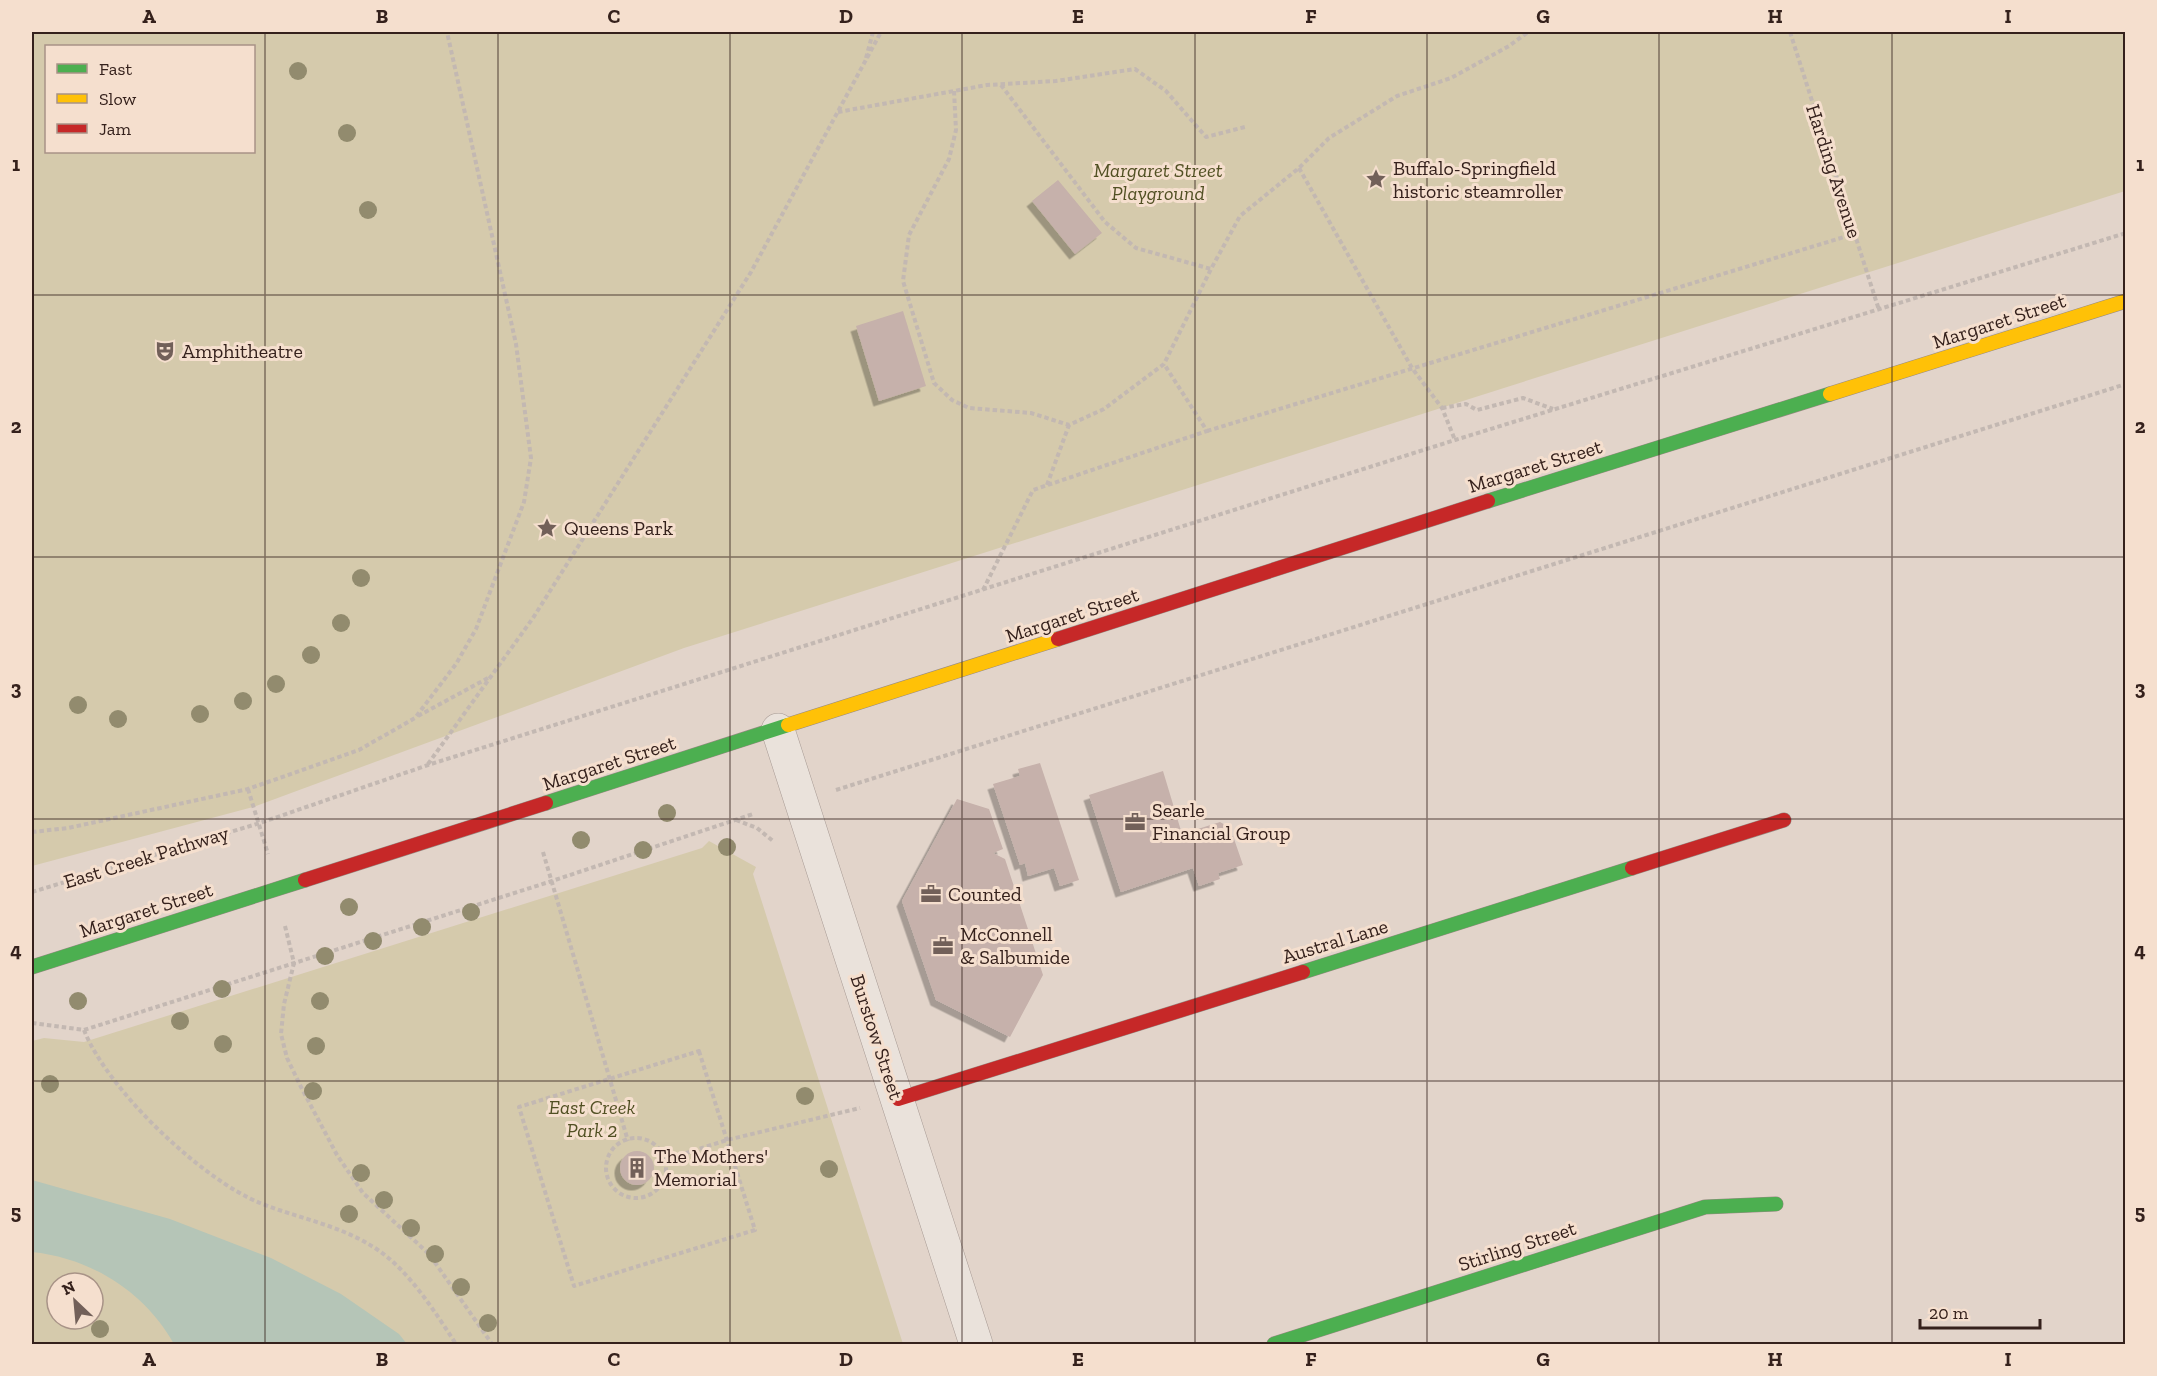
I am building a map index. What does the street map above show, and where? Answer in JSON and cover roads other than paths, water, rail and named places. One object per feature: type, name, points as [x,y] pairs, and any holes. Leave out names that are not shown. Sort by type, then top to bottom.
[{"type":"street","name":"Margaret Street","points":[[32,967],[1480,504],[2126,301]]},
{"type":"street","name":"Burstow Street","points":[[778,730],[976,1344]]},
{"type":"street","name":"Austral Lane","points":[[898,1099],[1784,820]]},
{"type":"street","name":"Stirling Street","points":[[1274,1344],[1705,1207],[1776,1204]]},
{"type":"place","name":"Buffalo-Springfield historic steamroller","points":[[1376,179]]},
{"type":"place","name":"Amphitheatre","points":[[165,351]]},
{"type":"place","name":"Queens Park","points":[[547,528]]},
{"type":"place","name":"Searle Financial Group","points":[[1135,822]]},
{"type":"place","name":"Counted","points":[[931,894]]},
{"type":"place","name":"McConnell & Salbumide","points":[[943,946]]},
{"type":"place","name":"The Mothers' Memorial","points":[[637,1168]]},
{"type":"park label","name":"Margaret Street Playground","points":[[1158,182]]},
{"type":"park label","name":"East Creek Park 2","points":[[592,1118]]}]
